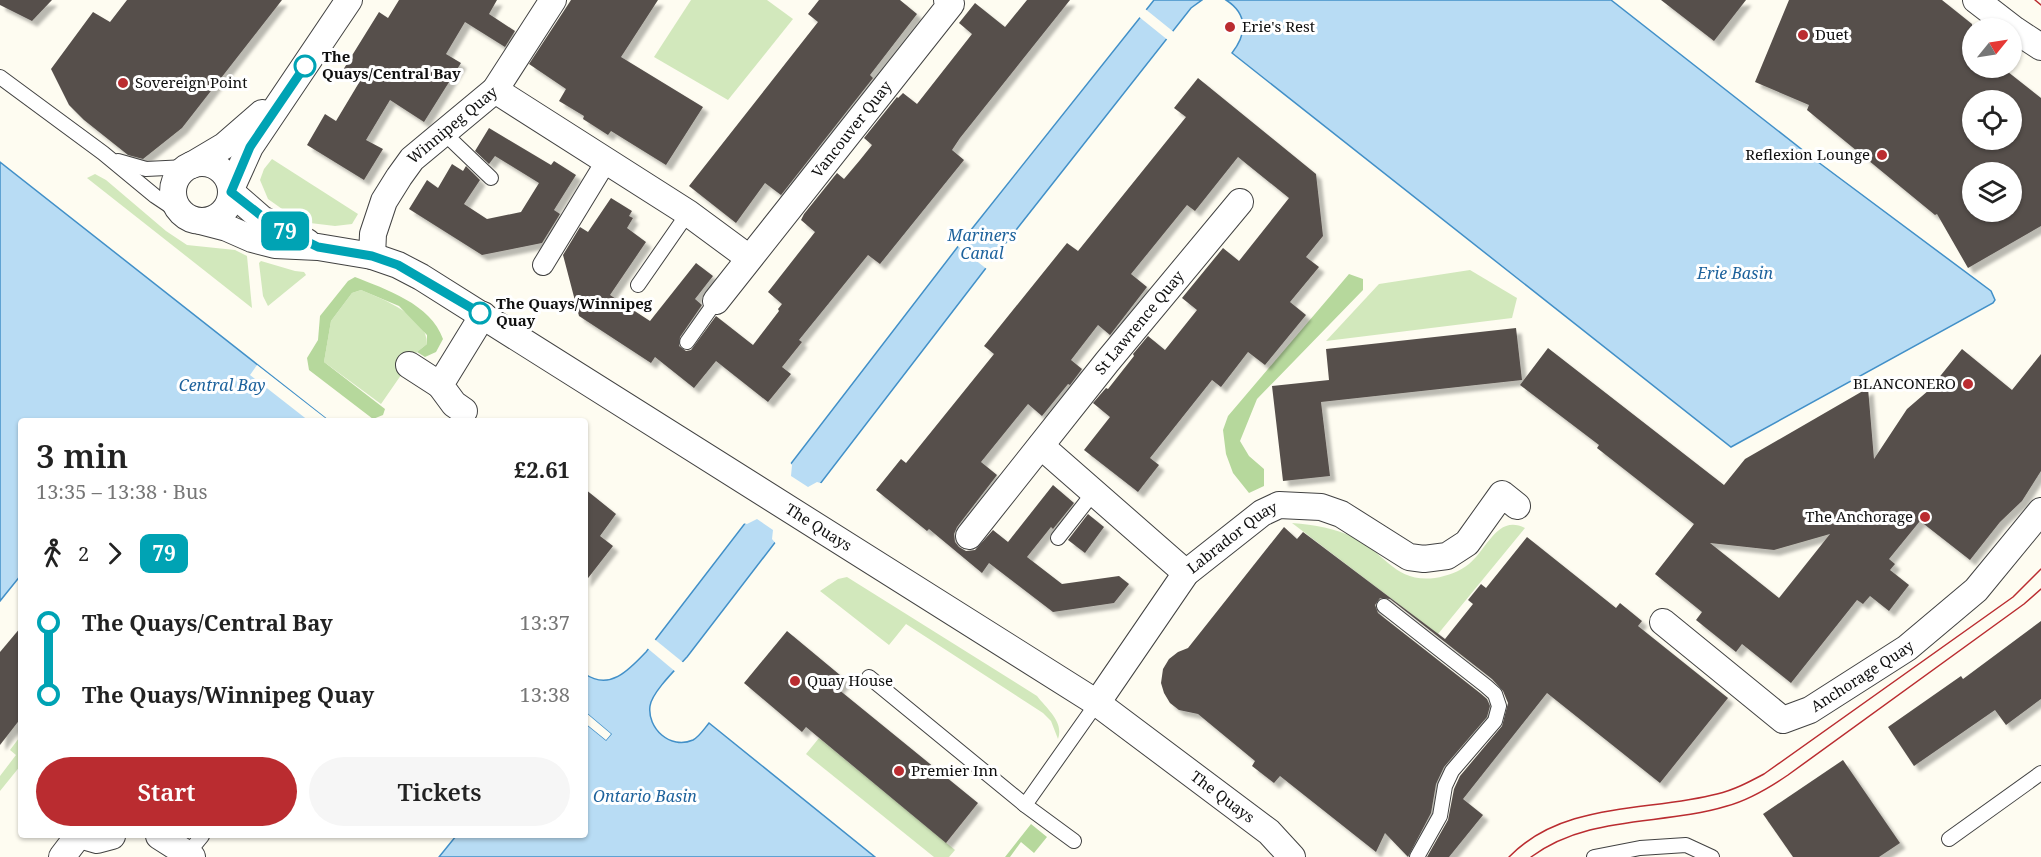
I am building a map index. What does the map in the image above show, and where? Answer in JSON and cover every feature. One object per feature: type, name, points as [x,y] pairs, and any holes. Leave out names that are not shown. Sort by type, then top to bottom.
[{"type":"street","points":[[294,81],[238,135],[224,146],[189,166],[175,181],[173,193],[177,208],[192,218],[215,218],[224,211],[250,147],[349,0]]},
{"type":"street","name":"Winnipeg Quay","points":[[372,256],[373,234],[384,201],[412,159],[495,90],[553,0]]},
{"type":"street","name":"Vancouver Quay","points":[[716,301],[951,4],[947,0]]},
{"type":"street","points":[[1976,0],[2041,47]]},
{"type":"street","points":[[495,90],[688,213],[748,258]]},
{"type":"street","points":[[543,265],[608,160]]},
{"type":"street","points":[[189,166],[205,163],[220,169],[227,178],[231,190]]},
{"type":"street","name":"The Quays","points":[[231,190],[273,225],[318,247]]},
{"type":"street","name":"St Lawrence Quay","points":[[969,536],[1107,362],[1240,201]]},
{"type":"street","name":"The Quays","points":[[192,218],[275,245],[318,247],[372,256],[398,265],[421,277],[1097,703],[1269,832],[1292,857]]},
{"type":"street","points":[[440,385],[483,315]]},
{"type":"street","points":[[410,365],[440,385],[454,404],[464,411]]},
{"type":"street","points":[[1041,446],[1186,573]]},
{"type":"street","name":"Labrador Quay","points":[[1097,703],[1186,573],[1262,513],[1279,505],[1320,507],[1341,514],[1409,557],[1424,559],[1447,556],[1467,543],[1510,500]]},
{"type":"street","name":"Anchorage Quay","points":[[1663,622],[1783,720],[1810,710],[1907,648],[1976,590],[2041,511]]},
{"type":"street","points":[[62,857],[76,838]]},
{"type":"street","points":[[90,838],[97,840],[104,838]]},
{"type":"street","points":[[164,838],[194,849]]},
{"type":"lane","points":[[0,77],[103,153],[155,196],[192,218]]},
{"type":"lane","points":[[444,133],[491,178]]},
{"type":"lane","points":[[103,153],[122,163],[140,168],[189,166]]},
{"type":"lane","points":[[638,285],[688,213]]},
{"type":"lane","points":[[687,342],[716,301]]},
{"type":"lane","points":[[1058,538],[1094,492]]},
{"type":"lane","points":[[1384,606],[1486,686],[1495,694],[1499,706],[1495,721],[1452,771],[1445,786],[1440,816],[1417,857]]},
{"type":"lane","points":[[869,677],[1025,805],[1074,841]]},
{"type":"lane","points":[[1025,805],[1097,703]]},
{"type":"lane","points":[[1949,839],[2041,773]]},
{"type":"lane","points":[[1594,857],[1640,848],[1686,845],[1713,857]]},
{"type":"green space","points":[[691,0],[767,0],[793,19],[728,100],[654,57]]},
{"type":"green space","points":[[272,159],[358,214],[352,224],[335,226],[310,223],[292,216],[268,199],[260,180],[264,169]]},
{"type":"green space","points":[[95,174],[106,180],[166,231],[187,245],[235,250],[247,256],[252,308],[87,178]]},
{"type":"green space","points":[[261,261],[304,272],[306,275],[268,306],[263,296],[259,263]]},
{"type":"green space","points":[[1470,270],[1517,298],[1512,318],[1326,341],[1379,284]]},
{"type":"green space","points":[[1349,274],[1363,279],[1363,290],[1257,399],[1240,441],[1249,456],[1264,469],[1264,486],[1249,493],[1233,473],[1226,454],[1223,430],[1228,416]]},
{"type":"green space","points":[[355,277],[406,299],[428,316],[443,339],[436,352],[425,357],[417,352],[427,344],[427,335],[399,306],[361,290],[352,293],[331,321],[324,362],[385,409],[383,415],[376,418],[372,418],[309,370],[307,358],[318,340],[320,316],[348,281]]},
{"type":"green space","points":[[361,290],[380,298],[412,317],[425,334],[427,344],[417,352],[381,404],[324,362],[331,321],[352,293]]},
{"type":"green space","points":[[1292,523],[1325,528],[1355,538],[1391,566],[1410,576],[1421,578],[1435,578],[1461,569],[1475,558],[1493,536],[1507,526],[1515,525],[1525,528],[1438,634]]},
{"type":"green space","points":[[847,577],[1037,696],[1057,722],[1058,739],[1051,721],[1043,713],[906,624],[889,645],[820,591],[838,579]]},
{"type":"green space","points":[[819,738],[955,850],[949,857],[934,857],[806,754]]},
{"type":"green space","points":[[18,739],[18,769],[0,791],[0,776],[16,755],[10,750]]},
{"type":"green space","points":[[1031,824],[1047,837],[1034,853],[1021,842],[1010,857],[1005,857]]},
{"type":"water","points":[[1154,0],[1202,0],[1191,8],[986,268],[652,700],[650,714],[652,722],[662,735],[676,742],[693,740],[709,723],[875,857],[439,857],[454,838],[588,838],[588,725],[606,740],[611,734],[588,715],[588,676],[594,679],[611,679],[626,671],[646,652],[963,240]]},
{"type":"water","name":"Erie Basin","points":[[1226,0],[1611,0],[1814,159],[1991,291],[1995,300],[1731,447],[1232,53],[1240,39],[1243,25],[1238,12]]},
{"type":"water","name":"Central Bay","points":[[0,162],[325,418],[18,418],[18,579],[0,601]]},
{"type":"pier","points":[[1144,8],[1175,33],[1169,41],[1138,16]]},
{"type":"pier","points":[[961,238],[993,263],[988,270],[955,244]]},
{"type":"pier","points":[[257,365],[325,418],[305,418],[250,375]]},
{"type":"pier","points":[[789,461],[792,465],[791,476],[808,487],[817,482],[824,484],[777,545],[772,539],[773,530],[757,519],[747,524],[742,523]]},
{"type":"pier","points":[[653,638],[685,664],[677,673],[646,647]]},
{"type":"pier","points":[[588,715],[611,734],[606,740],[588,725],[588,722],[605,736],[607,734],[588,718]]},
{"type":"building","points":[[0,0],[52,0],[32,21],[0,5]]},
{"type":"building","points":[[127,0],[282,0],[182,128],[143,159],[128,155],[84,120],[69,105],[51,69],[93,12],[110,22]]},
{"type":"building","points":[[399,0],[497,0],[489,14],[515,31],[505,47],[465,22],[446,54],[461,63],[424,122],[390,100],[366,140],[383,149],[364,180],[307,145],[325,114],[336,121],[360,81],[343,70],[379,12],[388,18]]},
{"type":"building","points":[[571,0],[658,0],[621,57],[703,107],[666,165],[611,131],[608,135],[583,119],[584,116],[559,101],[566,89],[529,64]]},
{"type":"building","points":[[819,0],[900,0],[917,14],[870,75],[873,78],[781,195],[765,183],[736,223],[689,186],[818,22],[808,14]]},
{"type":"building","points":[[1027,0],[1070,0],[952,150],[964,160],[880,264],[868,255],[799,340],[802,342],[782,367],[791,374],[768,402],[716,361],[694,388],[655,357],[651,363],[579,316],[563,255],[580,227],[588,232],[611,198],[632,211],[629,216],[633,218],[627,228],[646,242],[610,295],[650,321],[696,263],[713,276],[695,299],[702,305],[680,337],[679,346],[686,351],[691,350],[716,316],[753,345],[782,304],[768,292],[815,232],[801,220],[804,214],[837,173],[844,179],[872,145],[864,138],[897,97],[903,93],[917,104],[972,34],[959,23],[975,3],[1005,27]]},
{"type":"building","points":[[1661,0],[1746,0],[1714,41]]},
{"type":"building","points":[[1789,0],[1942,0],[1964,18],[1962,18],[1962,78],[2016,78],[2041,98],[2041,226],[1968,268],[1937,214],[1935,215],[1807,110],[1809,105],[1755,82]]},
{"type":"building","points":[[1198,78],[1316,174],[1323,236],[1306,257],[1319,267],[1290,302],[1306,315],[1265,365],[1248,352],[1221,387],[1212,380],[1150,458],[1159,465],[1138,492],[1084,450],[1110,417],[1093,403],[1106,388],[1108,389],[1148,336],[1165,350],[1197,310],[1182,298],[1223,248],[1239,261],[1289,198],[1238,157],[1195,211],[1187,205],[1131,274],[1147,287],[1110,335],[1098,325],[1071,360],[1082,369],[1070,385],[1068,384],[1042,416],[1028,404],[981,462],[997,475],[957,527],[954,534],[955,542],[959,547],[966,551],[975,550],[993,530],[1008,542],[1053,485],[1074,503],[1027,557],[1062,584],[1119,576],[1129,584],[1114,603],[1053,612],[989,563],[982,573],[929,529],[927,531],[876,490],[901,459],[906,463],[994,354],[984,346],[1067,243],[1078,251],[1186,117],[1174,108]]},
{"type":"building","points":[[489,128],[551,165],[554,161],[576,175],[554,210],[560,214],[542,243],[482,255],[409,209],[427,180],[438,188],[452,164],[463,171],[466,166],[480,180],[464,204],[487,219],[521,212],[539,183],[495,156],[489,164],[475,151]]},
{"type":"building","points":[[1516,328],[1522,380],[1321,402],[1330,476],[1283,481],[1272,386],[1329,380],[1326,349]]},
{"type":"building","name":"The Anchorage","points":[[1548,348],[1724,485],[1745,459],[1868,388],[1874,459],[1907,409],[1929,390],[1962,349],[2012,390],[2041,354],[2041,471],[2022,501],[2000,522],[1970,560],[1920,521],[1889,559],[1895,564],[1890,570],[1909,585],[1889,611],[1870,596],[1863,604],[1857,600],[1791,683],[1742,644],[1736,652],[1696,620],[1702,612],[1655,574],[1694,524],[1597,448],[1599,445],[1520,385]],"holes":[[[1830,534],[1779,598],[1710,543],[1774,550]]]},
{"type":"building","points":[[588,491],[616,514],[600,536],[613,546],[588,578]]},
{"type":"building","points":[[1088,514],[1104,527],[1085,553],[1068,540]]},
{"type":"building","points":[[1284,527],[1297,539],[1303,532],[1445,639],[1473,604],[1468,600],[1481,584],[1486,588],[1527,537],[1616,608],[1620,603],[1642,621],[1638,626],[1728,698],[1660,783],[1547,693],[1463,799],[1483,815],[1449,857],[1427,857],[1448,820],[1454,789],[1460,776],[1502,726],[1508,703],[1503,691],[1492,679],[1390,599],[1380,598],[1375,605],[1378,613],[1480,693],[1487,699],[1490,706],[1487,717],[1444,767],[1436,784],[1431,813],[1408,857],[1385,833],[1376,852],[1280,776],[1274,783],[1252,766],[1255,761],[1198,714],[1179,710],[1170,703],[1161,683],[1163,669],[1169,659],[1188,648]]},
{"type":"building","points":[[2041,621],[2041,699],[2006,725],[1995,710],[1914,766],[1888,727],[1961,676],[1963,679]]},
{"type":"building","points":[[18,631],[18,722],[0,745],[0,652]]},
{"type":"building","points":[[787,631],[846,680],[838,689],[978,803],[946,843],[806,727],[802,732],[744,683]]},
{"type":"building","points":[[1843,760],[1900,843],[1879,857],[1793,857],[1763,814]]},
{"type":"tram line","points":[[2035,0],[2041,5]]},
{"type":"tram line","points":[[1509,857],[1531,839],[1555,826],[1580,817],[1717,794],[1764,774],[2013,597],[2041,569]]},
{"type":"tram line","points":[[1531,857],[1553,843],[1601,827],[1702,812],[1735,803],[1759,793],[1788,775],[2024,604],[2041,589]]},
{"type":"bus line","name":"79","points":[[305,66],[250,147],[231,192],[262,219],[318,247],[372,256],[398,265],[480,313]]},
{"type":"place","name":"Erie's Rest","points":[[1230,27]]},
{"type":"place","name":"Duet","points":[[1803,35]]},
{"type":"place","name":"The Quays/Central Bay","points":[[305,66]]},
{"type":"place","name":"Sovereign Point","points":[[123,83]]},
{"type":"place","name":"Reflexion Lounge","points":[[1882,155]]},
{"type":"place","name":"The Quays/Winnipeg Quay","points":[[480,313]]},
{"type":"place","name":"BLANCONERO","points":[[1968,384]]},
{"type":"place","name":"The Anchorage","points":[[1925,517]]},
{"type":"place","name":"Quay House","points":[[795,681]]},
{"type":"place","name":"Premier Inn","points":[[899,771]]},
{"type":"water label","name":"Mariners Canal","points":[[982,244]]},
{"type":"water label","name":"Ontario Basin","points":[[645,796]]}]
